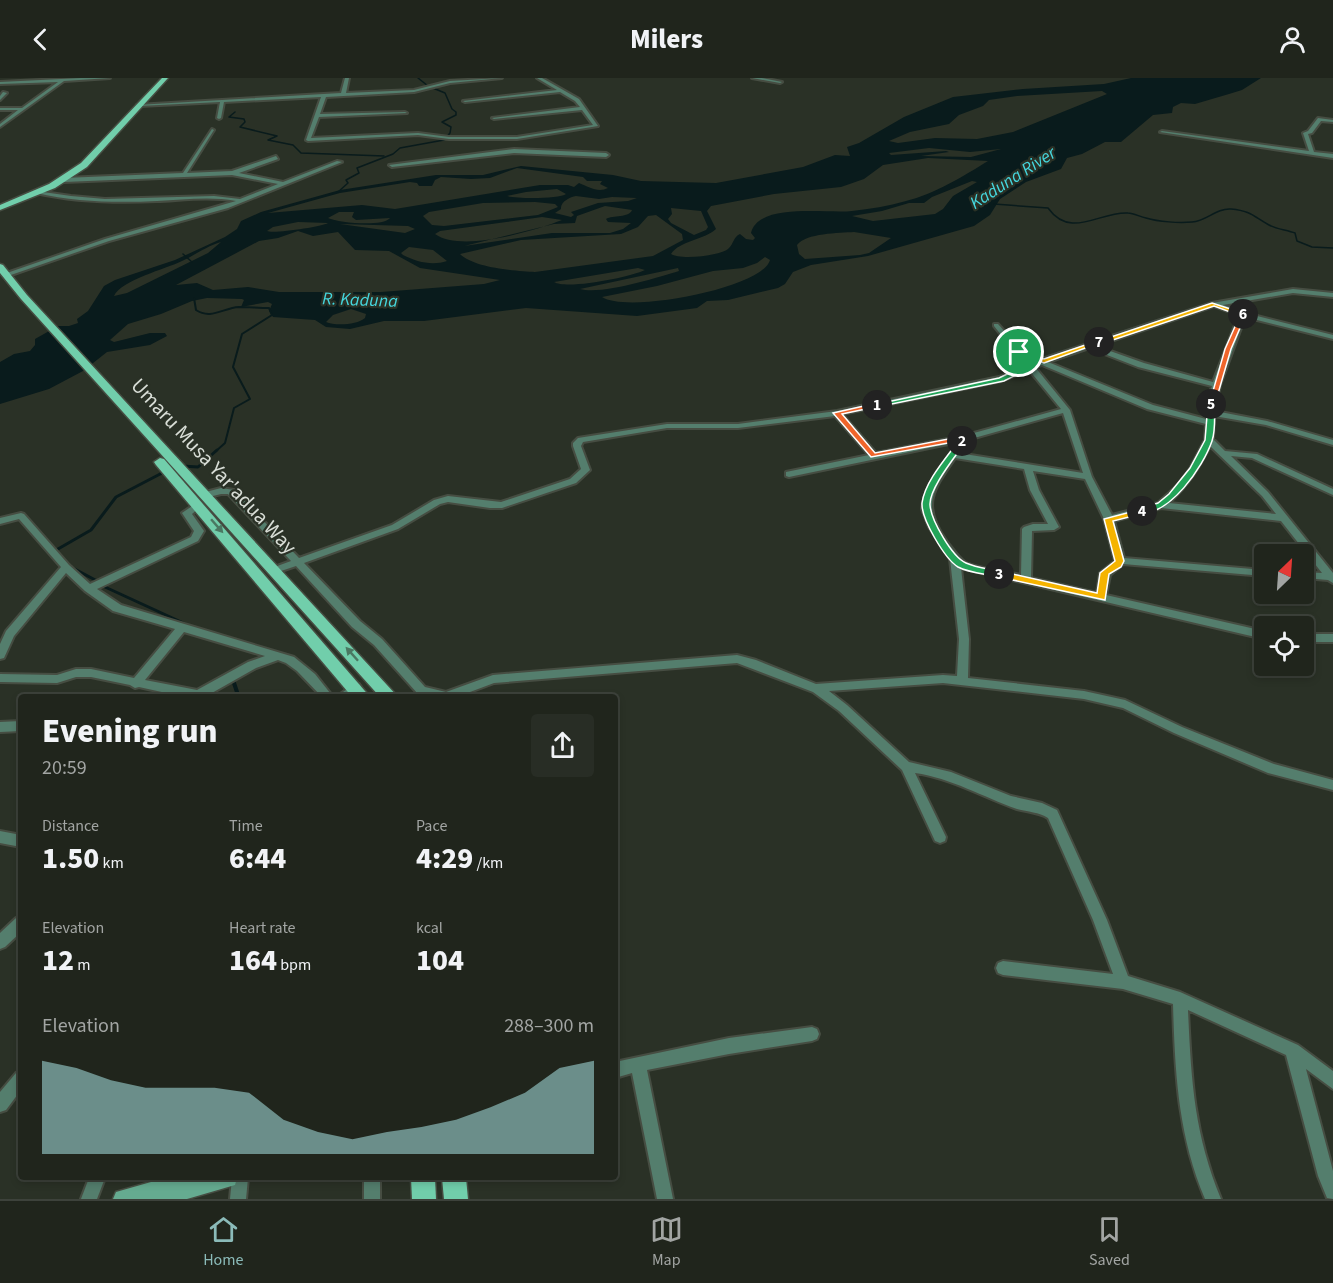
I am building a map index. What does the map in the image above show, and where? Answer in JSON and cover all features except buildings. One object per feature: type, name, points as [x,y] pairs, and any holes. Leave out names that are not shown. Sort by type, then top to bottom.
[{"type":"main road","points":[[0,206],[64,180],[84,165],[157,78]]},
{"type":"main road","points":[[0,206],[58,179],[92,154],[165,78]]},
{"type":"main road","name":"Umaru Musa Yar'adua Way","points":[[2,274],[20,298],[202,500],[359,692]]},
{"type":"main road","name":"Umaru Musa Yar'adua Way","points":[[202,500],[275,570],[387,694]]},
{"type":"main road","points":[[123,1199],[190,1180]]},
{"type":"main road","points":[[153,1199],[221,1180]]},
{"type":"main road","points":[[423,1180],[424,1199]]},
{"type":"main road","points":[[454,1180],[456,1199]]},
{"type":"street","points":[[0,83],[108,78]]},
{"type":"street","points":[[342,95],[347,78]]},
{"type":"street","points":[[139,105],[414,91],[450,82],[500,78]]},
{"type":"street","points":[[324,96],[306,139],[413,134],[450,138],[517,138],[596,126],[577,100],[539,78]]},
{"type":"street","points":[[754,78],[780,82]]},
{"type":"street","points":[[0,126],[64,80]]},
{"type":"street","points":[[465,101],[560,91]]},
{"type":"street","points":[[0,92],[6,94],[0,99]]},
{"type":"street","points":[[219,118],[222,101]]},
{"type":"street","points":[[494,118],[583,108]]},
{"type":"street","points":[[0,109],[25,109]]},
{"type":"street","points":[[316,116],[405,113]]},
{"type":"street","points":[[1312,153],[1305,133],[1310,132],[1320,119],[1333,121]]},
{"type":"street","points":[[185,173],[212,130]]},
{"type":"street","points":[[1162,132],[1333,156]]},
{"type":"street","points":[[517,138],[520,150]]},
{"type":"street","points":[[392,165],[520,150],[606,155]]},
{"type":"street","points":[[232,173],[276,158]]},
{"type":"street","points":[[2,274],[240,201],[339,162]]},
{"type":"street","points":[[64,180],[185,173],[232,173],[283,184]]},
{"type":"street","points":[[38,192],[64,197],[114,201],[207,198],[240,201]]},
{"type":"street","points":[[275,570],[395,527],[437,502],[448,499],[502,505],[573,481],[586,471],[577,447],[577,443],[581,440],[667,426],[738,426],[837,413],[1001,379],[1044,361],[1214,304],[1293,291],[1333,295]]},
{"type":"street","points":[[1214,304],[1243,314],[1333,337]]},
{"type":"street","points":[[1161,505],[1181,487],[1194,469],[1209,440],[1210,413],[1215,385],[1243,314]]},
{"type":"street","points":[[996,325],[1066,410],[1088,477],[1109,519],[1120,561],[1118,565],[1105,573],[1101,597]]},
{"type":"street","points":[[1089,346],[1141,365],[1215,385]]},
{"type":"street","points":[[1019,352],[1120,396],[1159,410],[1210,423]]},
{"type":"street","points":[[789,474],[964,438],[1066,410]]},
{"type":"street","points":[[837,413],[874,456]]},
{"type":"street","points":[[1210,413],[1267,423],[1333,443]]},
{"type":"street","points":[[964,438],[933,484],[926,505],[937,536],[962,565],[1254,633]]},
{"type":"street","points":[[1209,440],[1265,494],[1332,578]]},
{"type":"street","points":[[1223,453],[1254,456],[1333,492]]},
{"type":"street","points":[[954,455],[1088,477]]},
{"type":"street","points":[[1026,579],[1028,529],[1033,526],[1054,527],[1034,493],[1029,480],[1028,466]]},
{"type":"street","points":[[89,589],[195,539],[199,531],[187,513],[202,500],[221,490],[231,492],[356,624],[378,642],[422,691],[436,694]]},
{"type":"street","points":[[1109,519],[1161,505],[1284,518]]},
{"type":"street","points":[[0,520],[21,516],[66,567],[89,589],[117,608],[278,656],[302,667],[320,684],[326,694]]},
{"type":"street","points":[[955,559],[964,639],[962,680]]},
{"type":"street","points":[[1120,561],[1254,572]]},
{"type":"street","points":[[0,655],[10,634],[66,567]]},
{"type":"street","points":[[1314,576],[1332,578]]},
{"type":"street","points":[[135,684],[181,628]]},
{"type":"street","points":[[1314,638],[1333,638]]},
{"type":"street","points":[[201,694],[252,665],[278,656]]},
{"type":"street","points":[[452,694],[493,679],[732,660],[752,663],[815,688],[843,708],[906,766],[940,837]]},
{"type":"street","points":[[0,678],[57,679],[76,673],[91,674],[188,694]]},
{"type":"street","points":[[815,688],[935,679],[962,680],[1084,695],[1125,704],[1185,733],[1272,769],[1333,785]]},
{"type":"street","points":[[0,727],[18,726]]},
{"type":"street","points":[[906,766],[930,769],[1025,806],[1044,807],[1053,814],[1100,920],[1123,982]]},
{"type":"street","points":[[0,837],[18,839]]},
{"type":"street","points":[[0,942],[18,931]]},
{"type":"street","points":[[1003,968],[1123,982],[1180,999],[1293,1050],[1333,1081]]},
{"type":"street","points":[[1180,999],[1183,1075],[1192,1138],[1205,1182],[1213,1199]]},
{"type":"street","points":[[618,1069],[729,1046],[813,1034]]},
{"type":"street","points":[[1293,1050],[1326,1176],[1333,1192]]},
{"type":"street","points":[[638,1064],[665,1199]]},
{"type":"street","points":[[0,1104],[18,1082]]},
{"type":"street","points":[[89,1199],[96,1180]]},
{"type":"street","points":[[238,1199],[240,1180]]},
{"type":"street","points":[[372,1180],[372,1199]]},
{"type":"water","points":[[1131,78],[1261,78],[1242,90],[1195,104],[1181,103],[1173,107],[1172,113],[1153,115],[1121,142],[1105,142],[1082,154],[1067,158],[1061,169],[1026,182],[1000,199],[990,215],[974,226],[868,256],[811,265],[793,272],[785,284],[778,288],[728,300],[707,301],[697,308],[637,316],[526,308],[424,321],[384,321],[350,329],[326,327],[315,320],[273,317],[269,311],[272,304],[268,302],[241,307],[244,300],[242,299],[207,298],[192,301],[128,324],[110,340],[114,342],[150,333],[165,333],[167,336],[150,345],[107,352],[83,371],[49,389],[0,404],[0,362],[14,354],[30,351],[35,345],[35,339],[58,326],[78,323],[77,319],[88,311],[104,286],[115,280],[175,260],[225,237],[237,229],[241,221],[261,212],[340,190],[436,175],[483,175],[521,166],[613,175],[641,181],[716,183],[803,167],[835,155],[850,156],[847,147],[859,143],[904,117],[953,97],[1023,89],[1104,84]],"holes":[[[1102,91],[1107,94],[1013,132],[977,139],[935,138],[898,143],[889,141],[910,132],[949,124],[959,115],[983,106],[989,100],[1017,96]],[[929,148],[970,152],[1001,149],[971,157],[921,156],[949,152],[891,155],[889,153]],[[928,158],[988,161],[917,198],[852,211],[780,213],[756,223],[751,233],[755,238],[753,240],[746,239],[740,234],[730,247],[723,251],[691,257],[671,254],[680,246],[716,229],[707,211],[711,206],[774,194],[841,187],[864,179],[883,165]],[[517,168],[583,177],[587,181],[602,181],[600,184],[608,188],[597,190],[579,183],[574,187],[540,185],[395,209],[362,205],[268,213],[340,193],[410,182],[417,183],[419,186],[432,186],[435,180],[441,177],[490,178]],[[972,181],[977,182],[953,196],[943,209],[935,214],[873,221],[852,216],[909,203],[924,203],[932,197]],[[557,189],[566,194],[547,198],[507,196]],[[576,196],[599,199],[637,198],[628,201],[598,203],[571,212],[574,215],[571,217],[555,213],[561,209],[566,200]],[[535,202],[555,204],[558,207],[538,215],[444,226],[432,225],[423,216],[429,212],[483,203]],[[605,206],[632,210],[628,214],[606,219],[608,222],[631,223],[623,229],[610,233],[552,233],[464,246],[493,239],[462,241],[447,239],[435,234],[440,231],[542,217],[562,220],[542,227],[575,223],[577,216]],[[671,208],[701,211],[708,227],[694,235],[671,223],[668,219],[672,214]],[[339,212],[354,212],[352,217],[356,220],[390,218],[379,222],[351,223],[328,218]],[[656,215],[682,234],[683,240],[653,256],[535,272],[485,266],[466,259],[460,254],[521,240],[621,234],[638,227],[648,216]],[[298,222],[328,223],[297,230],[267,231],[273,227]],[[340,224],[408,226],[415,229],[405,233]],[[298,231],[313,236],[338,232],[355,250],[389,251],[420,268],[500,280],[484,284],[381,292],[279,292],[248,287],[213,290],[197,283],[176,285],[259,241],[278,238]],[[854,232],[891,238],[869,253],[860,255],[805,259],[799,254],[797,245],[801,241],[823,234]],[[221,242],[208,253],[127,293],[114,296],[118,290],[134,280],[182,261]],[[409,247],[433,250],[447,261],[430,263],[401,253]],[[765,257],[770,260],[762,270],[744,280],[693,295],[638,302],[616,301],[602,297],[657,286],[713,271],[743,268]],[[638,268],[645,270],[613,279],[572,284],[554,282]],[[678,268],[679,271],[615,288],[580,289]],[[351,309],[366,314],[365,318],[357,322],[335,324],[326,322],[333,315]]]},
{"type":"waterway","points":[[338,192],[348,183],[346,180],[359,173],[357,168],[393,154],[400,148],[444,140],[450,133],[451,127],[442,122],[456,115],[456,112],[452,109],[445,93],[428,86],[418,78]]},
{"type":"waterway","points":[[235,112],[229,117],[244,119],[245,122],[240,127],[277,136],[268,140],[293,145],[301,153],[384,156]]},
{"type":"waterway","name":"Kaduna River","points":[[994,204],[1048,208],[1066,222],[1076,223],[1128,213],[1157,220],[1192,222],[1221,210],[1231,209],[1248,213],[1272,226],[1295,233],[1297,241],[1312,247],[1333,248]]},
{"type":"waterway","points":[[183,254],[192,262]]},
{"type":"waterway","points":[[194,298],[196,310],[201,313],[212,314],[246,307],[269,308],[272,315],[242,334],[233,367],[250,399],[234,408],[225,443],[215,452]]},
{"type":"waterway","points":[[182,466],[198,467],[217,450]]},
{"type":"waterway","points":[[58,549],[91,530],[116,497],[164,472]]},
{"type":"waterway","points":[[69,566],[99,582]]},
{"type":"waterway","points":[[105,587],[192,627]]},
{"type":"waterway","points":[[233,680],[238,694]]},
{"type":"route","points":[[1214,304],[1243,314],[1215,385],[1211,403],[1209,440],[1194,469],[1181,487],[1161,505],[1142,512],[1109,519],[1120,561],[1118,565],[1105,573],[1101,597],[962,565],[937,536],[926,505],[933,484],[964,438],[874,456],[837,413],[1001,379],[1030,366],[1019,352],[1044,361],[1214,304]]},
{"type":"water label","name":"R. Kaduna","points":[[360,300]]}]
